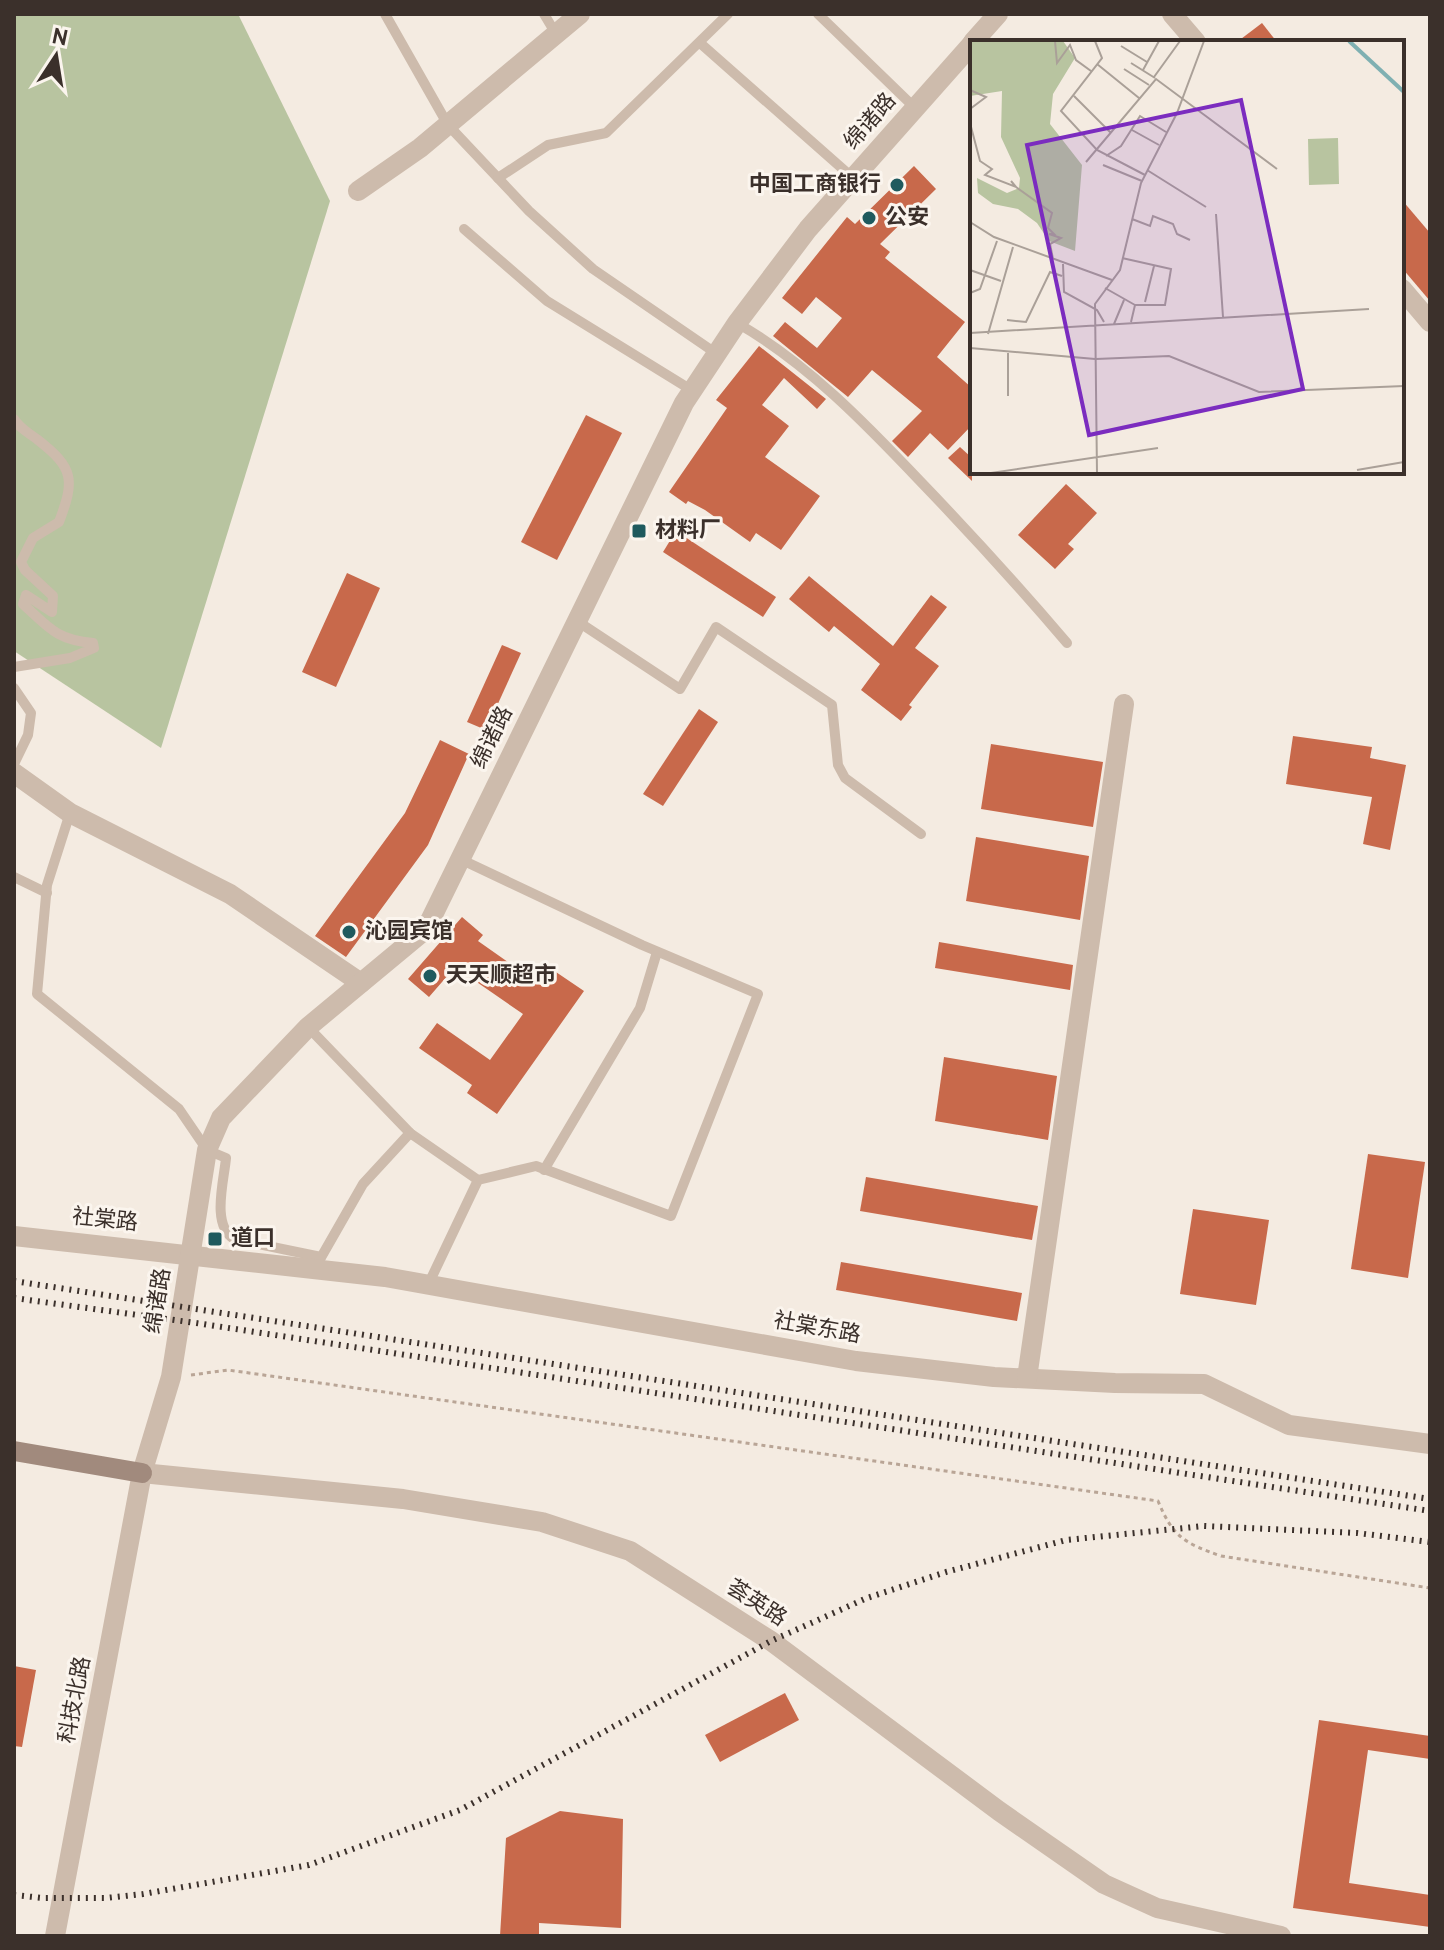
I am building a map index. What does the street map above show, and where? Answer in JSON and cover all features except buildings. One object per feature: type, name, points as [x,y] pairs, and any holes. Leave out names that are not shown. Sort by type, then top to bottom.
[{"type":"main road","points":[[14,1451],[142,1473]]},
{"type":"street","points":[[358,191],[420,148],[580,14]]},
{"type":"street","name":"绵诸路","points":[[976,40],[998,14]]},
{"type":"street","points":[[1172,14],[1194,40]]},
{"type":"street","name":"绵诸路","points":[[142,1473],[171,1377],[207,1150],[221,1118],[308,1027],[426,929],[693,391],[737,323],[808,229],[970,46]]},
{"type":"street","points":[[1404,291],[1430,322]]},
{"type":"street","points":[[1027,1378],[1124,704]]},
{"type":"street","points":[[14,773],[70,813],[230,894],[361,983]]},
{"type":"street","name":"社棠路","points":[[14,1236],[191,1255]]},
{"type":"street","name":"社棠东路","points":[[191,1255],[318,1263],[856,1361],[1027,1378],[1204,1384],[1289,1425],[1430,1444]]},
{"type":"street","name":"科技北路","points":[[55,1936],[142,1473]]},
{"type":"street","name":"荟英路","points":[[142,1473],[403,1499],[542,1522],[630,1551],[771,1641],[999,1811],[1104,1884],[1157,1908],[1281,1936]]},
{"type":"lane","points":[[385,14],[448,125],[529,211],[593,269],[717,354]]},
{"type":"lane","points":[[544,14],[556,34]]},
{"type":"lane","points":[[498,178],[548,145],[606,133],[728,14]]},
{"type":"lane","points":[[818,14],[915,108]]},
{"type":"lane","points":[[700,43],[853,178]]},
{"type":"lane","points":[[464,229],[547,301],[693,391]]},
{"type":"lane","points":[[737,323],[773,344],[865,423],[1000,565],[1067,643]]},
{"type":"lane","points":[[14,419],[17,425],[42,443],[69,469],[70,483],[59,522],[33,538],[21,562],[25,570],[53,596],[52,612],[26,595],[23,604],[68,641],[93,643],[94,648],[70,658],[14,667]]},
{"type":"lane","points":[[577,621],[680,689],[716,627],[832,705],[838,765],[845,778],[921,834]]},
{"type":"lane","points":[[14,688],[31,713],[28,735],[14,764]]},
{"type":"lane","points":[[70,813],[47,893],[37,994],[179,1109],[207,1150],[226,1158],[221,1218],[228,1235],[318,1263],[363,1184],[410,1133]]},
{"type":"lane","points":[[308,1027],[410,1133],[478,1180],[536,1166],[671,1216],[758,994],[657,952],[460,859]]},
{"type":"lane","points":[[14,877],[47,893]]},
{"type":"lane","points":[[544,1170],[640,1008],[657,952]]},
{"type":"lane","points":[[428,1285],[478,1180]]},
{"type":"path","points":[[171,1377],[228,1370],[1158,1501],[1170,1529],[1198,1549],[1221,1556],[1430,1588]]},
{"type":"green space","points":[[14,14],[238,14],[330,201],[161,748],[14,651]]},
{"type":"railway","points":[[14,1281],[1430,1499]]},
{"type":"railway","points":[[14,1298],[1430,1511]]},
{"type":"railway","points":[[14,1895],[106,1898],[309,1865],[460,1810],[771,1641],[867,1598],[946,1572],[1066,1540],[1204,1526],[1357,1533],[1430,1542]]},
{"type":"place","name":"中国工商银行","points":[[897,185]]},
{"type":"place","name":"公安","points":[[869,218]]},
{"type":"place","name":"材料厂","points":[[639,531]]},
{"type":"place","name":"沁园宾馆","points":[[349,932]]},
{"type":"place","name":"天天顺超市","points":[[430,976]]},
{"type":"place","name":"道口","points":[[215,1239]]}]
